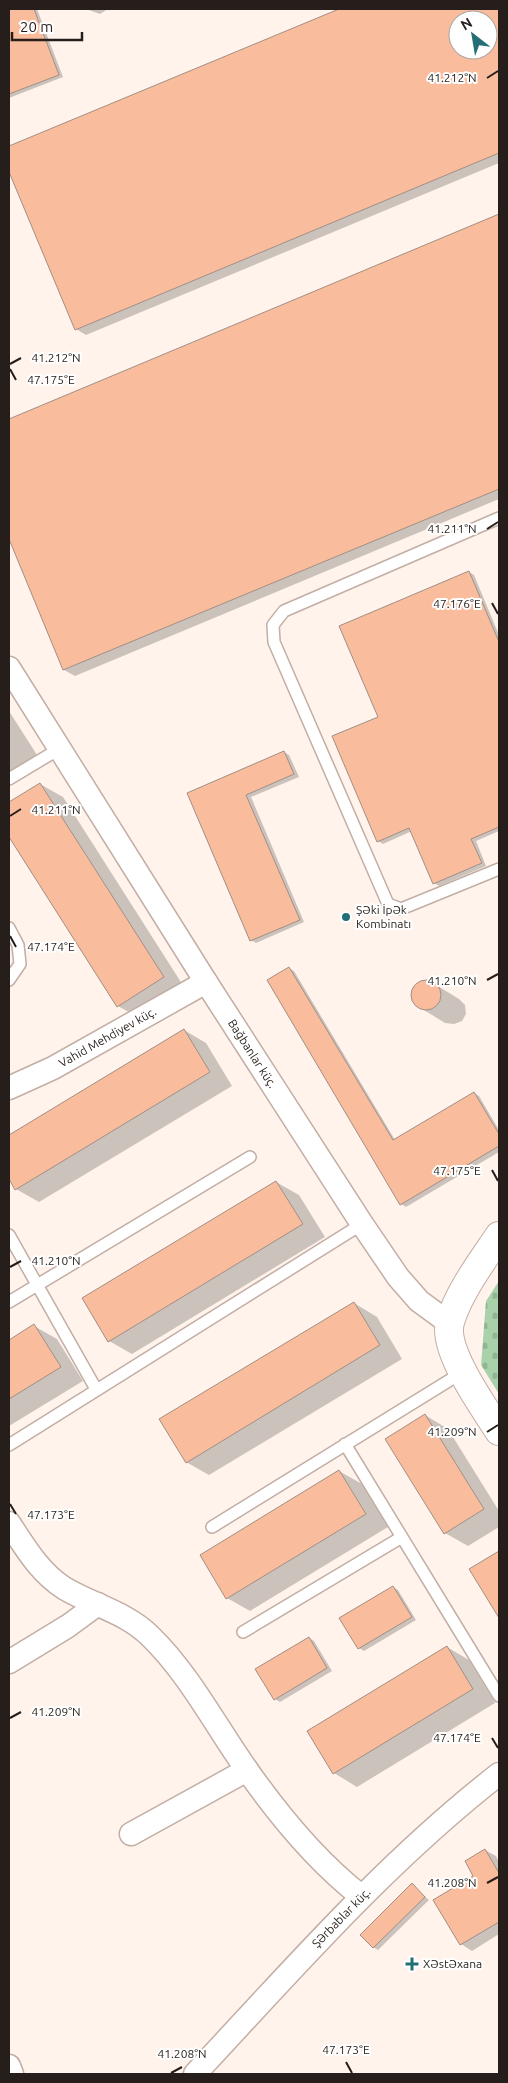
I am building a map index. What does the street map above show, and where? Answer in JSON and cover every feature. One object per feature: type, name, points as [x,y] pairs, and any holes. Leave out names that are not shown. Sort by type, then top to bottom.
[{"type":"street","name":"Bağbanlar küç.","points":[[9,668],[206,982],[362,1224],[398,1277],[419,1301],[449,1323]]},
{"type":"street","name":"Vahid Mehdiyev küç.","points":[[9,1088],[54,1068],[206,982]]},
{"type":"street","points":[[499,1236],[465,1290],[449,1323],[452,1348],[463,1372],[499,1431]]},
{"type":"street","points":[[9,1522],[36,1564],[64,1588],[118,1614],[149,1635],[196,1690],[247,1770],[309,1850],[361,1896]]},
{"type":"street","points":[[9,1662],[68,1626],[98,1604]]},
{"type":"street","points":[[131,1834],[247,1770]]},
{"type":"street","name":"Şərbablar küç.","points":[[195,2074],[361,1896],[406,1852],[499,1774]]},
{"type":"street","points":[[9,2066],[12,2074]]},
{"type":"lane","points":[[499,518],[284,612],[273,624],[274,642],[388,904],[401,909],[499,869]]},
{"type":"lane","points":[[9,780],[59,749]]},
{"type":"lane","points":[[9,928],[18,945],[20,964],[9,980]]},
{"type":"lane","points":[[9,1302],[250,1157]]},
{"type":"lane","points":[[9,1445],[362,1224]]},
{"type":"lane","points":[[9,1235],[96,1389]]},
{"type":"lane","points":[[212,1527],[463,1372]]},
{"type":"lane","points":[[345,1444],[499,1696]]},
{"type":"lane","points":[[244,1632],[402,1537]]},
{"type":"green space","points":[[499,1281],[499,1394],[481,1365],[486,1301]]},
{"type":"building","points":[[9,9],[34,9],[59,75],[9,94]]},
{"type":"building","points":[[339,9],[499,9],[499,153],[75,330],[9,172],[9,146]]},
{"type":"building","points":[[499,214],[499,489],[63,670],[9,539],[9,419]]},
{"type":"building","points":[[469,571],[499,642],[499,827],[471,839],[482,863],[433,884],[409,828],[377,842],[332,736],[378,717],[339,626]]},
{"type":"building","points":[[284,751],[294,774],[246,795],[300,920],[250,941],[187,793]]},
{"type":"building","points":[[40,783],[164,977],[117,1007],[9,837],[9,802]]},
{"type":"building","points":[[289,967],[393,1140],[474,1092],[499,1134],[499,1146],[400,1205],[267,980]]},
{"type":"building","points":[[426,980],[432,981],[440,989],[440,1001],[432,1009],[426,1010],[420,1009],[412,1001],[411,995],[412,989],[420,981]]},
{"type":"building","points":[[184,1029],[210,1072],[15,1190],[9,1179],[9,1135]]},
{"type":"building","points":[[276,1181],[303,1224],[108,1342],[82,1298]]},
{"type":"building","points":[[354,1302],[380,1345],[186,1463],[159,1419]]},
{"type":"building","points":[[34,1324],[61,1367],[9,1399],[9,1340]]},
{"type":"building","points":[[425,1414],[484,1509],[444,1534],[385,1439]]},
{"type":"building","points":[[339,1470],[366,1514],[226,1599],[200,1555]]},
{"type":"building","points":[[499,1551],[499,1618],[469,1569]]},
{"type":"building","points":[[393,1586],[412,1617],[358,1649],[339,1618]]},
{"type":"building","points":[[309,1637],[327,1668],[274,1700],[255,1669]]},
{"type":"building","points":[[447,1646],[473,1689],[333,1774],[307,1731]]},
{"type":"building","points":[[485,1849],[499,1873],[499,1922],[460,1945],[433,1900],[473,1876],[465,1861]]},
{"type":"building","points":[[412,1883],[425,1897],[373,1948],[360,1935]]},
{"type":"place","name":"Şəki İpək Kombinatı","points":[[346,917]]},
{"type":"place","name":"Xəstəxana","points":[[412,1964]]}]
